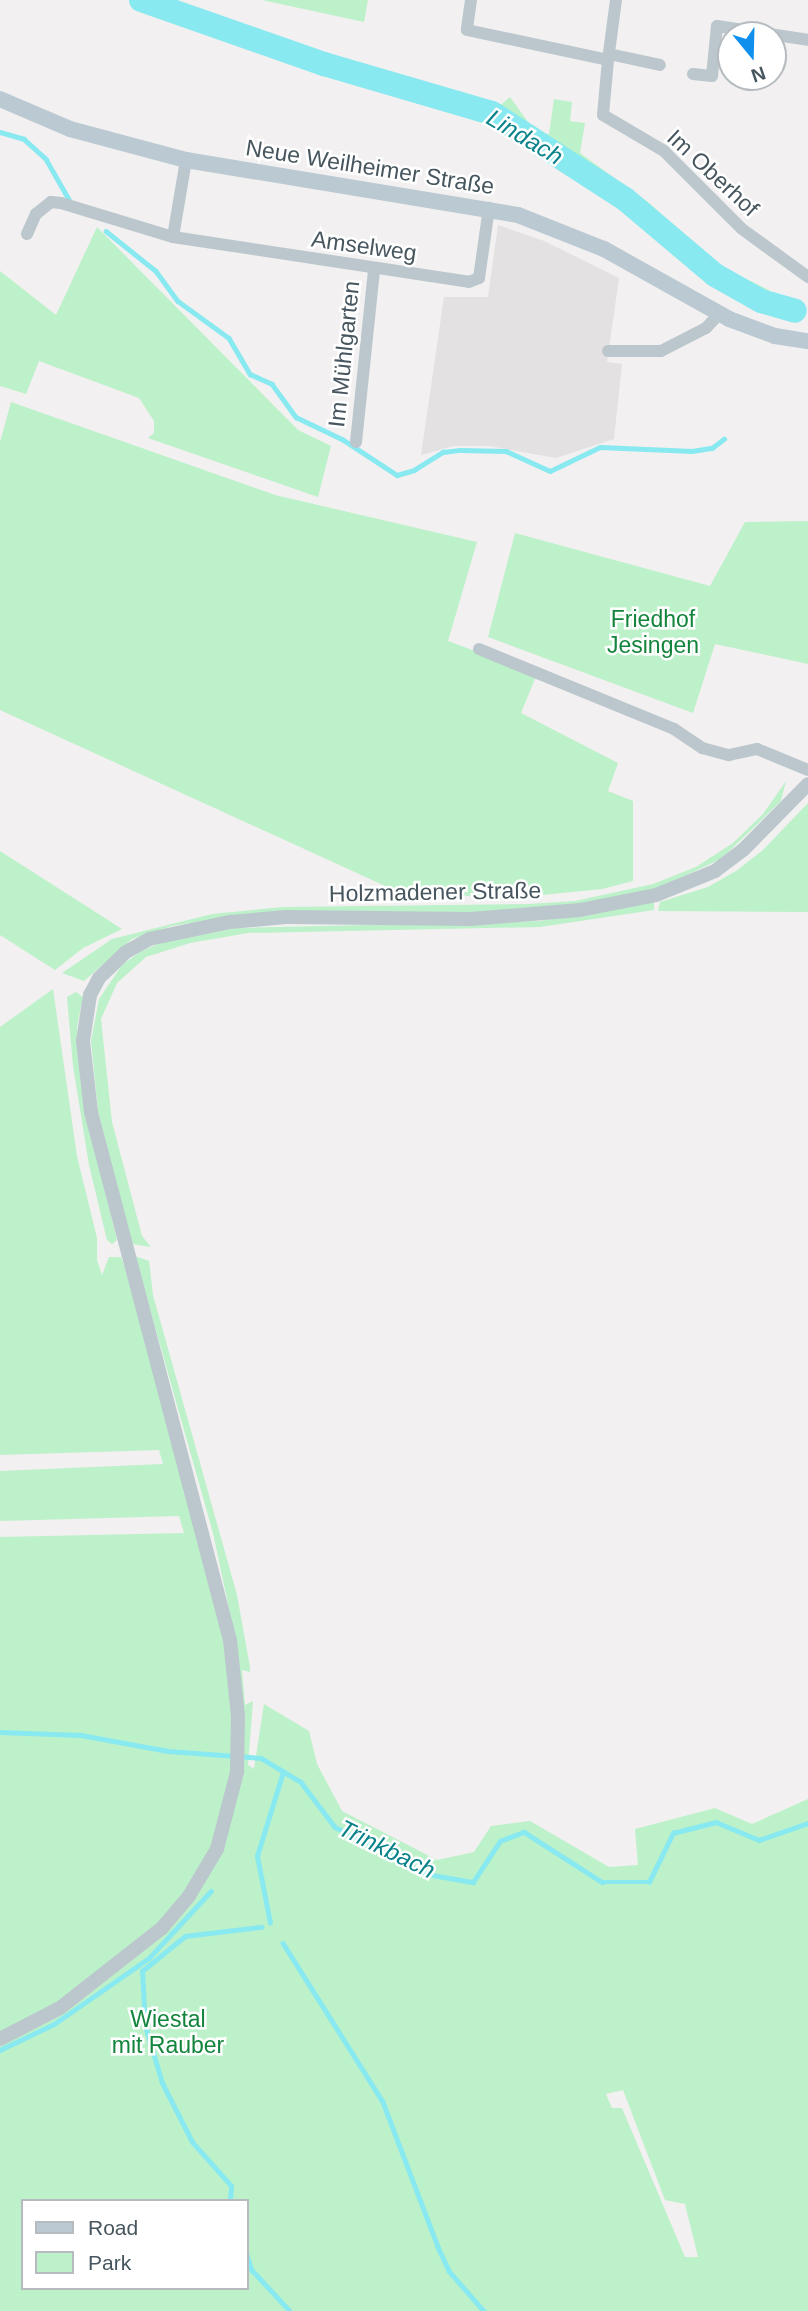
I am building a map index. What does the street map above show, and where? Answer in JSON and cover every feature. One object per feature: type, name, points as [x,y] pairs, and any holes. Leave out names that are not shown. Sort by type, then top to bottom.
[{"type":"main road","name":"Neue Weilheimer Straße","points":[[0,99],[70,129],[186,160],[489,208],[579,236],[719,314],[775,336],[808,341]]},
{"type":"street","points":[[471,0],[467,30],[660,65]]},
{"type":"street","points":[[608,57],[616,0]]},
{"type":"street","points":[[693,74],[712,76],[718,26],[808,40]]},
{"type":"street","name":"Im Oberhof","points":[[608,57],[603,115],[664,151],[742,229],[808,277]]},
{"type":"street","points":[[173,237],[186,160]]},
{"type":"street","name":"Amselweg","points":[[27,234],[36,214],[51,202],[173,237],[374,270],[469,282],[479,278],[489,208]]},
{"type":"street","name":"Im Mühlgarten","points":[[356,442],[374,270]]},
{"type":"street","points":[[608,351],[661,351],[706,328],[719,314]]},
{"type":"street","points":[[479,649],[674,729],[702,748],[729,755],[757,749],[808,770]]},
{"type":"street","name":"Holzmadener Straße","points":[[0,2039],[60,2008],[130,1957],[169,1920],[189,1896],[217,1849],[237,1772],[237,1683],[230,1640],[93,1125],[83,1041],[90,995],[99,978],[126,952],[149,939],[189,928],[286,917],[471,919],[580,910],[656,895],[715,871],[744,849],[808,783]]},
{"type":"shaded area","points":[[498,225],[544,241],[619,278],[607,362],[622,364],[614,439],[556,458],[489,446],[454,446],[421,455],[444,297],[488,297]]},
{"type":"green space","points":[[262,0],[368,0],[364,22]]},
{"type":"green space","points":[[510,97],[536,133],[549,134],[554,99],[572,102],[570,121],[585,123],[580,153],[649,203],[721,267],[769,290],[767,300],[717,272],[626,196],[495,110]]},
{"type":"green space","points":[[97,227],[298,430],[331,446],[318,497],[148,438],[154,433],[154,421],[139,398],[39,361],[26,394],[0,386],[0,271],[56,315]]},
{"type":"green space","points":[[11,402],[275,495],[477,542],[448,641],[537,674],[521,713],[618,763],[608,791],[633,801],[633,881],[602,889],[504,899],[394,890],[0,710],[0,442]]},
{"type":"green space","name":"Friedhof Jesingen","points":[[808,521],[808,664],[715,644],[693,713],[488,637],[515,533],[710,586],[745,522]]},
{"type":"green space","points":[[786,781],[781,801],[721,859],[654,890],[575,906],[469,913],[222,918],[172,926],[132,939],[84,981],[62,973],[112,939],[212,914],[283,907],[575,901],[653,884],[696,867],[733,843],[763,814]]},
{"type":"green space","points":[[808,803],[808,912],[658,911],[660,902],[708,887],[736,871],[763,850]]},
{"type":"green space","points":[[0,851],[122,929],[83,948],[55,970],[0,935]]},
{"type":"green space","points":[[654,902],[654,910],[540,927],[248,933],[190,943],[146,957],[117,983],[101,1019],[112,1122],[142,1236],[151,1247],[131,1244],[98,1111],[91,1041],[99,999],[122,965],[140,952],[162,942],[236,928],[540,921]]},
{"type":"green space","name":"Wiestal mit Rauber","points":[[53,989],[77,1156],[97,1238],[97,1260],[102,1275],[109,1257],[121,1257],[124,1265],[238,1651],[213,1533],[135,1256],[149,1261],[153,1295],[237,1595],[250,1667],[250,1672],[242,1670],[245,1705],[253,1701],[248,1765],[254,1769],[264,1704],[309,1731],[317,1764],[342,1811],[437,1860],[474,1852],[491,1826],[530,1821],[609,1867],[638,1865],[635,1829],[715,1808],[752,1824],[808,1799],[808,2311],[0,2311],[0,1537],[184,1533],[179,1516],[0,1521],[0,1471],[163,1464],[159,1450],[0,1455],[0,1027]],"holes":[[[623,2090],[665,2200],[685,2204],[698,2257],[685,2257],[622,2108],[612,2108],[606,2094]]]},
{"type":"green space","points":[[76,992],[83,997],[77,1027],[86,1113],[117,1240],[112,1244],[107,1240],[89,1165],[73,1066],[67,997]]},
{"type":"waterway","name":"Lindach","points":[[141,0],[324,64],[492,113],[625,199],[715,275],[761,301],[795,311]]},
{"type":"waterway","points":[[0,132],[24,139],[46,159],[70,201]]},
{"type":"waterway","points":[[106,231],[156,271],[178,301],[229,338],[250,374],[272,384],[296,417],[342,439],[397,475],[414,470],[443,452],[460,450],[506,451],[550,471],[600,447],[692,451],[712,448],[724,439]]},
{"type":"waterway","name":"Trinkbach","points":[[0,1732],[81,1735],[168,1751],[261,1758],[301,1782],[335,1827],[427,1874],[473,1882],[500,1841],[524,1832],[602,1882],[649,1882],[673,1833],[716,1822],[759,1840],[808,1823]]},
{"type":"waterway","points":[[270,1923],[257,1856],[283,1772]]},
{"type":"waterway","points":[[0,2050],[54,2024],[149,1958],[211,1891]]},
{"type":"waterway","points":[[230,2199],[231,2186],[192,2142],[162,2083],[145,2026],[142,1971],[185,1936],[261,1927]]},
{"type":"waterway","points":[[283,1943],[383,2102],[449,2271],[484,2311]]},
{"type":"waterway","points":[[248,2258],[252,2270],[290,2311]]}]
